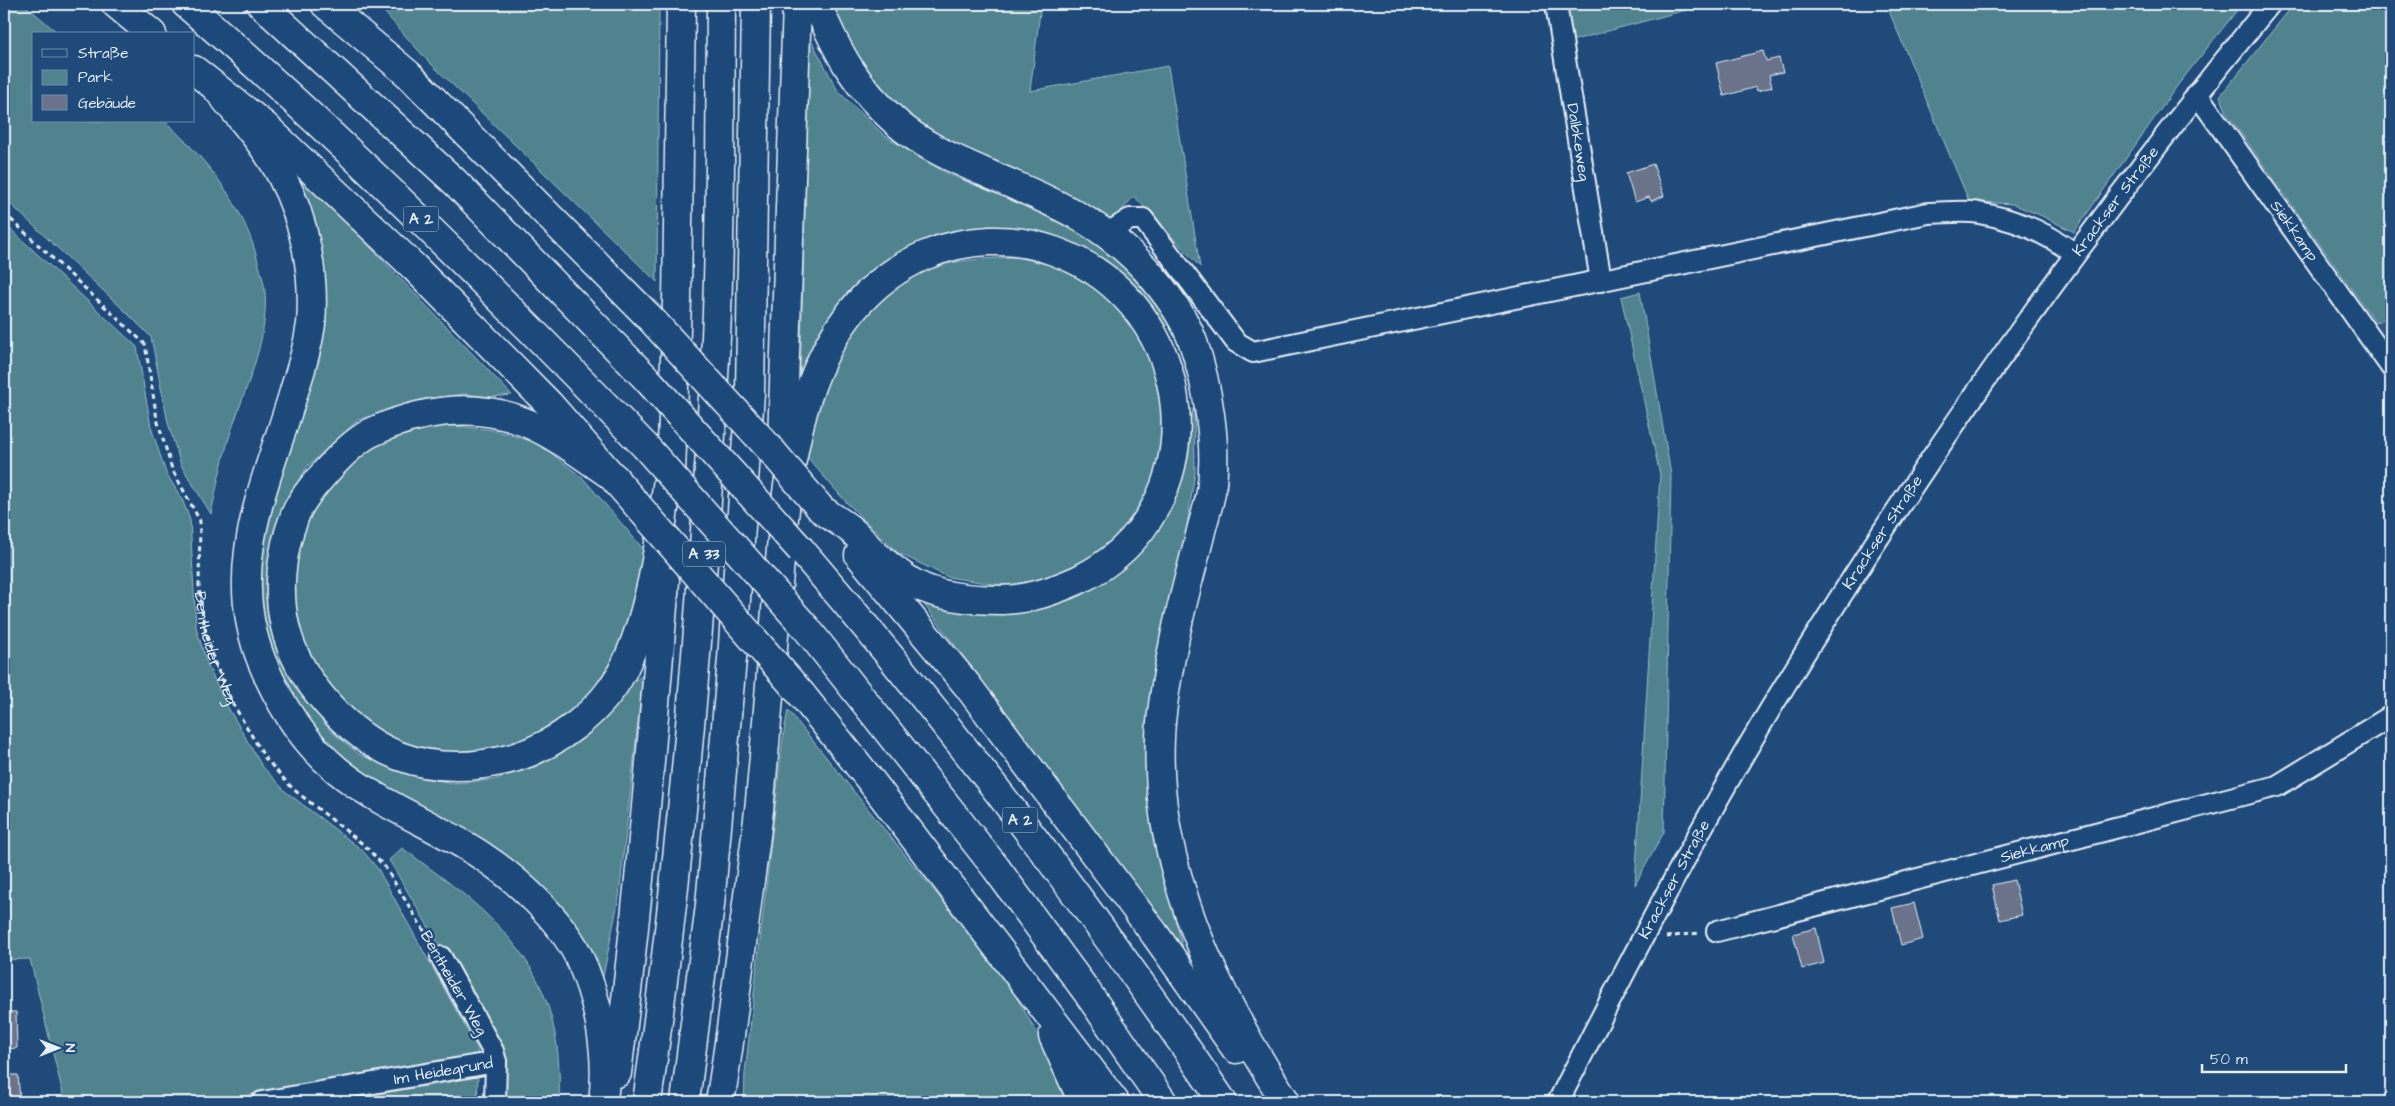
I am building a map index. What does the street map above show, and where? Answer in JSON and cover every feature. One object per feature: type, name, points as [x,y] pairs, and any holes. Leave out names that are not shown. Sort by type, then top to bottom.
[{"type":"highway","points":[[116,4],[150,32]]},
{"type":"highway","name":"A 2","points":[[186,4],[345,146],[645,446],[807,629],[1001,876],[1087,992],[1163,1102]]},
{"type":"highway","name":"A 2","points":[[261,4],[455,182],[646,378],[801,550],[868,628],[998,790],[1117,949],[1223,1102]]},
{"type":"highway","points":[[326,4],[408,74],[649,316],[725,398],[979,700],[1154,933],[1272,1102]]},
{"type":"highway","points":[[352,4],[408,74]]},
{"type":"highway","points":[[613,1102],[627,995],[655,716],[666,571],[678,280],[681,4]]},
{"type":"highway","name":"A 33","points":[[647,1102],[663,990],[683,815],[701,608],[716,356],[721,4]]},
{"type":"highway","name":"A 33","points":[[685,1102],[714,856],[732,659],[750,393],[756,4]]},
{"type":"highway","points":[[779,570],[797,4]]},
{"type":"highway","points":[[817,4],[834,45],[861,87],[900,125],[944,155],[1067,209],[1108,233],[1138,258],[1166,294],[1192,338],[1207,388],[1212,440],[1211,491],[1173,643],[1165,690],[1160,738],[1163,806],[1174,860],[1203,946],[1233,1012],[1260,1062],[1286,1102]]},
{"type":"highway","points":[[195,71],[265,126],[414,267],[549,404],[802,695],[871,781],[1115,1102]]},
{"type":"highway","points":[[218,90],[257,138],[282,176],[300,223],[311,278],[311,324],[304,358],[287,417],[264,477],[253,521],[246,561],[247,600],[252,633],[262,661],[290,718],[312,747],[338,771],[372,794],[481,855],[514,879],[539,903],[557,926],[577,954],[599,1018],[604,1054],[604,1102]]},
{"type":"highway","points":[[720,1102],[731,1039],[760,796],[779,570],[791,463],[802,411],[817,370],[835,335],[857,303],[885,278],[915,259],[945,247],[978,241],[1017,242],[1052,250],[1081,262],[1108,279],[1134,304],[1157,338],[1170,376],[1176,411],[1174,451],[1164,486],[1150,514],[1130,543],[1100,569],[1054,591],[1019,600],[982,600],[951,596],[918,586],[874,554],[852,531],[821,510]]},
{"type":"highway","points":[[615,478],[555,438],[526,422],[495,414],[459,410],[424,413],[391,423],[363,437],[337,459],[314,485],[294,516],[284,558],[280,587],[285,627],[302,668],[323,700],[345,722],[371,742],[400,757],[433,765],[464,767],[493,763],[525,754],[553,741],[604,700],[622,672],[638,634],[653,577],[671,457]]},
{"type":"highway","points":[[1032,992],[1078,1091],[1080,1102]]},
{"type":"highway","points":[[727,1102],[731,1039]]},
{"type":"street","name":"Dalbkeweg","points":[[1556,4],[1602,281]]},
{"type":"street","name":"Krackser Straße","points":[[1558,1102],[1644,934],[1770,710],[1901,501],[2075,254],[2197,94],[2270,4]]},
{"type":"street","name":"Siekkamp","points":[[2197,94],[2391,367]]},
{"type":"street","points":[[1108,233],[1130,219],[1143,219],[1236,342],[1252,352],[1928,213],[1978,212],[2033,228],[2056,240],[2075,254]]},
{"type":"street","name":"Siekkamp","points":[[1717,931],[2277,786],[2391,716]]},
{"type":"street","name":"Bentheider Weg","points":[[441,957],[492,1051],[496,1062]]},
{"type":"street","name":"Im Heidegrund","points":[[262,1102],[496,1062],[495,1102]]},
{"type":"path","name":"Bentheider Weg","points":[[4,213],[145,344],[157,419],[172,469],[200,521],[199,586],[204,625],[214,660],[233,704],[265,758],[293,789],[364,845],[386,867],[441,957]]},
{"type":"path","points":[[1659,937],[1717,931]]},
{"type":"shaded area","points":[[2391,315],[2391,345],[2376,323]]},
{"type":"green space","points":[[4,4],[24,4],[57,32],[32,32],[32,122],[166,122],[196,153],[223,186],[244,223],[252,243],[265,291],[263,330],[254,367],[228,441],[211,514],[181,465],[168,423],[151,337],[4,198]]},
{"type":"green space","points":[[377,4],[659,4],[657,282],[426,59]]},
{"type":"green space","points":[[828,4],[1041,4],[1030,91],[1168,66],[1200,267],[1134,196],[1112,222],[1035,179],[935,137],[885,96],[854,57]]},
{"type":"green space","points":[[1564,4],[1708,4],[1571,41]]},
{"type":"green space","points":[[1886,4],[2242,4],[2177,86],[2074,232],[2012,204],[1969,201]]},
{"type":"green space","points":[[2294,4],[2391,4],[2391,315],[2376,323],[2228,115],[2220,96]]},
{"type":"green space","points":[[810,38],[838,91],[885,136],[946,173],[1062,221],[1124,259],[1172,325],[1162,326],[1134,287],[1084,250],[1038,235],[863,285],[830,318],[800,382]]},
{"type":"green space","points":[[305,179],[512,395],[492,397],[464,394],[424,399],[358,420],[307,467],[279,521],[271,615],[280,656],[297,691],[332,732],[360,755],[415,775],[452,783],[493,780],[538,766],[574,741],[628,685],[643,675],[619,897],[602,982],[587,950],[386,788],[330,747],[304,719],[282,682],[262,614],[259,549],[302,402],[300,187]]},
{"type":"green space","points":[[4,223],[137,347],[151,427],[166,473],[182,499],[190,520],[196,627],[207,664],[226,704],[262,766],[285,791],[362,850],[378,869],[478,1050],[477,1057],[206,1102],[65,1102],[30,959],[4,960]]},
{"type":"green space","points":[[1015,257],[1054,265],[1096,289],[1133,324],[1153,363],[1161,399],[1161,446],[1151,490],[1131,527],[1099,560],[1022,585],[993,584],[948,577],[898,553],[846,502],[806,456],[819,400],[832,367],[852,335],[878,304],[907,280],[944,264],[968,260]]},
{"type":"green space","points":[[1640,292],[1671,475],[1664,832],[1635,885],[1660,475],[1621,297]]},
{"type":"green space","points":[[1194,406],[1195,472],[1182,559],[1157,650],[1148,731],[1147,784],[1156,852],[1183,947],[920,599],[963,611],[996,615],[1032,611],[1063,601],[1105,581],[1134,555],[1168,501]]},
{"type":"green space","points":[[446,425],[494,430],[538,443],[583,478],[644,550],[636,598],[617,648],[604,672],[573,712],[538,735],[505,747],[470,752],[434,750],[393,741],[369,727],[346,709],[326,688],[311,665],[297,611],[295,588],[299,551],[309,519],[317,502],[339,473],[353,461],[385,442],[408,432]]},
{"type":"green space","points":[[788,710],[978,945],[1015,995],[1043,1043],[1066,1102],[744,1102],[745,1073],[783,737]]},
{"type":"green space","points":[[402,848],[470,899],[497,925],[520,952],[538,982],[551,1016],[558,1056],[559,1102],[504,1102],[505,1057],[389,860]]},
{"type":"green space","points":[[478,1077],[477,1102],[330,1102]]},
{"type":"building","points":[[1763,51],[1766,61],[1779,58],[1783,72],[1769,75],[1772,87],[1757,91],[1756,87],[1724,96],[1716,63]]},
{"type":"building","points":[[1653,164],[1664,196],[1651,201],[1649,197],[1635,202],[1626,173]]},
{"type":"building","points":[[2014,880],[2022,915],[2000,920],[1992,885]]},
{"type":"building","points":[[1914,903],[1923,939],[1901,945],[1892,908]]},
{"type":"building","points":[[1816,928],[1824,963],[1802,969],[1793,934]]},
{"type":"building","points":[[4,1012],[16,1012],[17,1048],[4,1049]]},
{"type":"building","points":[[4,1075],[18,1075],[20,1102],[4,1102]]}]
